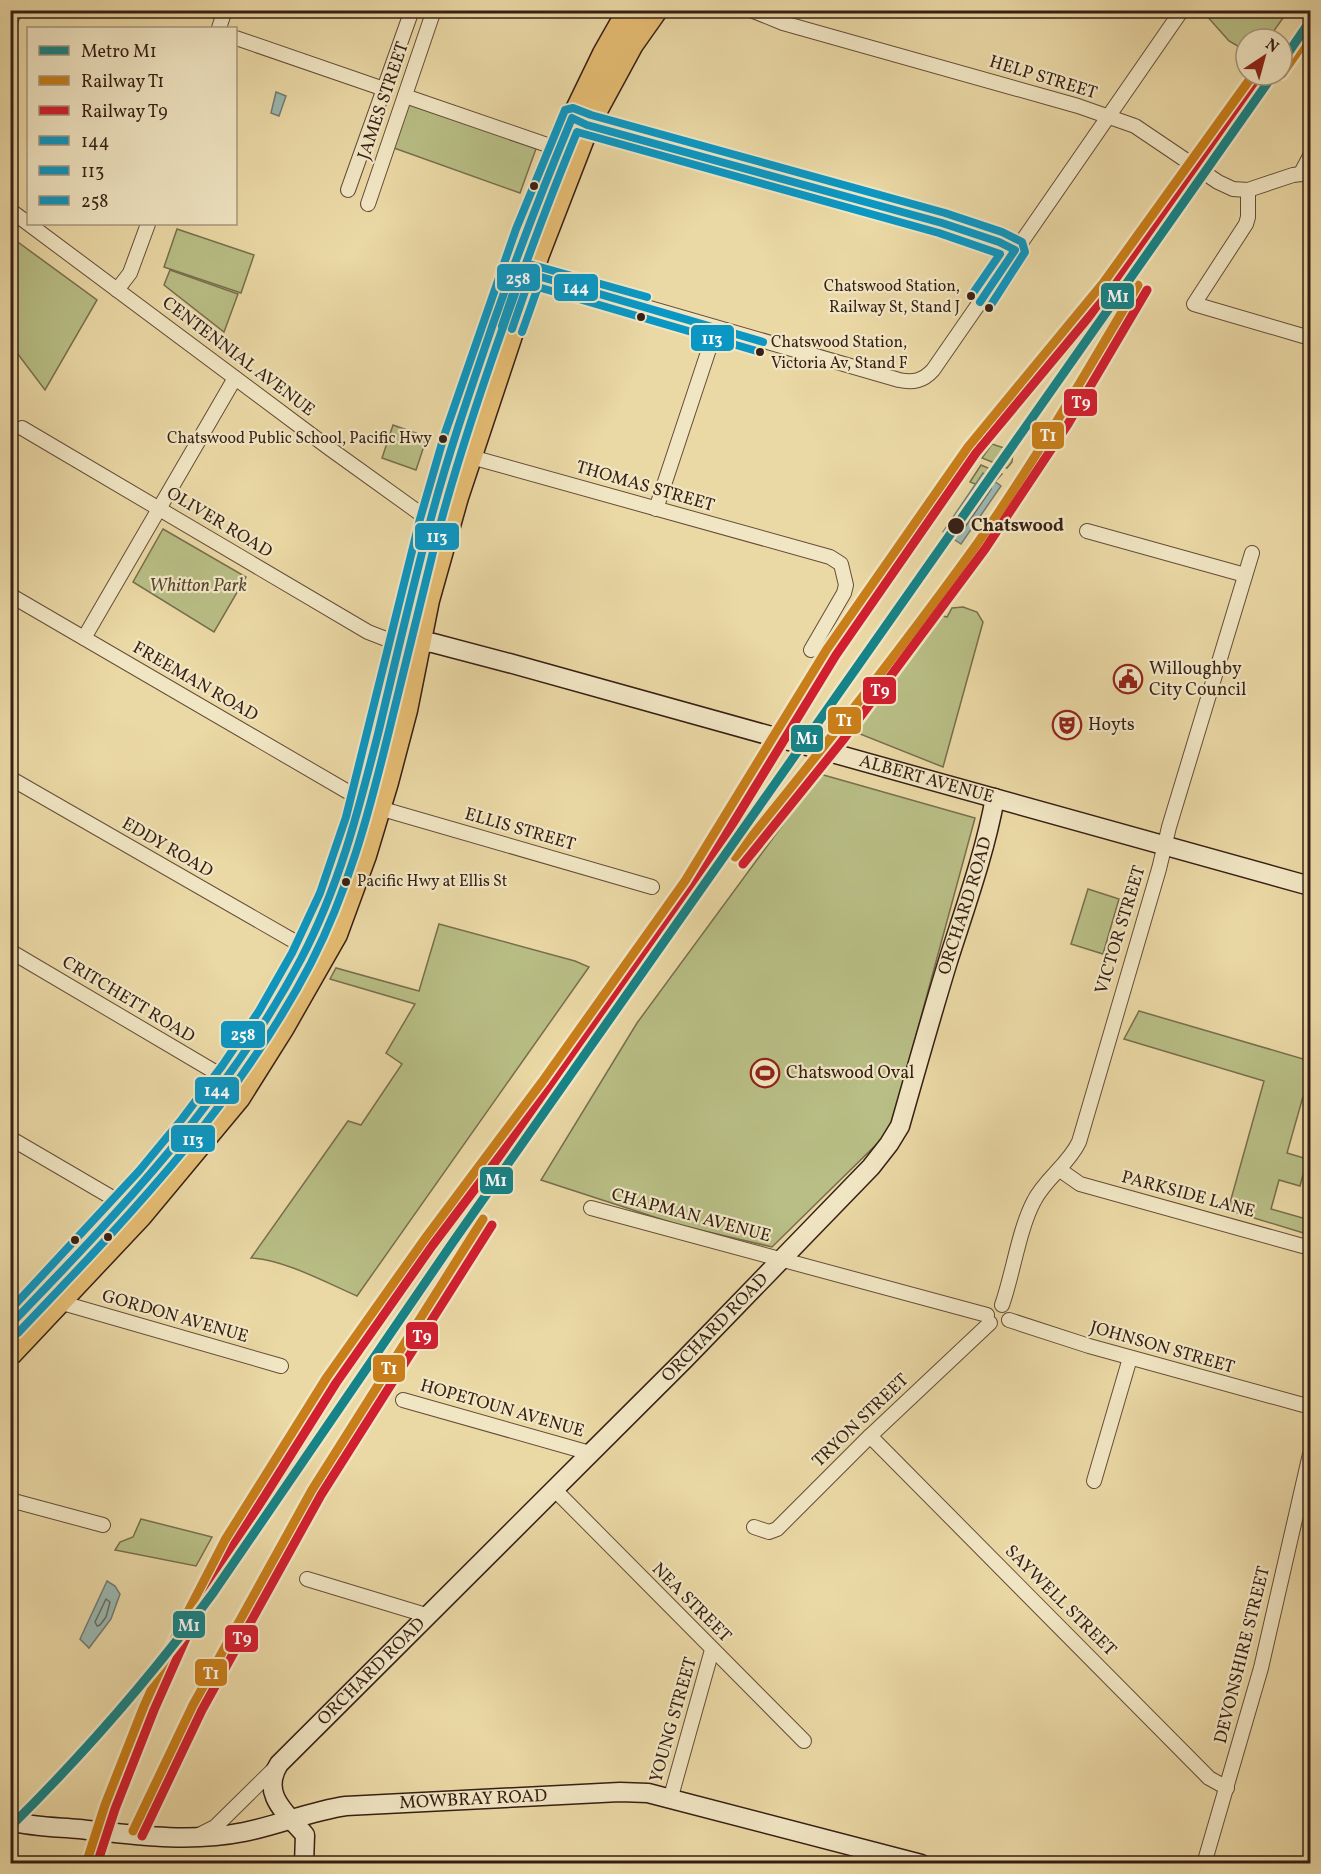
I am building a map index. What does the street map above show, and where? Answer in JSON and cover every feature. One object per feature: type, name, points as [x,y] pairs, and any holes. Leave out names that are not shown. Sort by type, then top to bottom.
[{"type":"highway","points":[[522,271],[605,54],[630,10]]},
{"type":"highway","points":[[12,1321],[123,1204],[227,1079],[266,1018],[306,948],[370,804],[405,710],[410,641],[428,600],[438,524],[459,454],[522,271],[559,149],[580,122],[655,10]]},
{"type":"highway","points":[[10,1353],[139,1216],[199,1145],[250,1079],[317,969],[335,933],[364,855],[370,804]]},
{"type":"main road","name":"ALBERT AVENUE","points":[[410,641],[434,643],[509,663],[1311,886]]},
{"type":"main road","name":"ORCHARD ROAD","points":[[279,1764],[429,1616],[782,1259],[871,1167],[889,1144],[900,1126],[975,876],[995,798]]},
{"type":"main road","points":[[279,1764],[272,1778],[273,1793],[279,1806],[305,1835],[304,1863]]},
{"type":"main road","name":"MOWBRAY ROAD","points":[[14,1823],[184,1838],[244,1832],[318,1811],[346,1806],[620,1792],[648,1793],[921,1863]]},
{"type":"street","points":[[10,22],[15,10]]},
{"type":"street","points":[[219,27],[225,10]]},
{"type":"street","name":"JAMES STREET","points":[[348,190],[412,10]]},
{"type":"street","name":"JAMES STREET","points":[[368,204],[434,10]]},
{"type":"street","name":"HELP STREET","points":[[751,10],[783,23],[1045,96],[1110,117],[1140,128],[1218,182],[1233,189],[1248,190]]},
{"type":"street","points":[[522,271],[899,380],[909,382],[923,378],[933,370],[1182,10]]},
{"type":"street","points":[[237,38],[384,89]]},
{"type":"street","points":[[405,96],[559,149]]},
{"type":"street","points":[[580,122],[942,223],[999,242],[1015,250]]},
{"type":"street","points":[[1311,156],[1306,173],[1248,190],[1246,224],[1194,304],[1311,338]]},
{"type":"street","name":"CENTENNIAL AVENUE","points":[[10,210],[27,223]]},
{"type":"street","name":"CENTENNIAL AVENUE","points":[[30,225],[235,378],[438,524]]},
{"type":"street","points":[[117,290],[130,273],[148,225]]},
{"type":"street","points":[[656,509],[716,328]]},
{"type":"street","points":[[84,638],[235,378]]},
{"type":"street","name":"OLIVER ROAD","points":[[22,428],[368,632],[386,639],[410,641]]},
{"type":"street","name":"THOMAS STREET","points":[[459,454],[830,557],[841,564],[846,585],[844,593],[811,650]]},
{"type":"street","points":[[1087,531],[1245,575]]},
{"type":"street","name":"VICTOR STREET","points":[[1002,1305],[1032,1203],[1042,1187],[1060,1170],[1074,1152],[1079,1142],[1164,845],[1252,553]]},
{"type":"street","name":"FREEMAN ROAD","points":[[10,595],[370,804]]},
{"type":"street","name":"EDDY ROAD","points":[[10,778],[306,948]]},
{"type":"street","name":"ELLIS STREET","points":[[370,804],[652,887]]},
{"type":"street","name":"CRITCHETT ROAD","points":[[10,951],[227,1079]]},
{"type":"street","points":[[10,1138],[123,1204]]},
{"type":"street","name":"PARKSIDE LANE","points":[[1060,1170],[1080,1184],[1311,1248]]},
{"type":"street","name":"CHAPMAN AVENUE","points":[[591,1208],[782,1259]]},
{"type":"street","points":[[782,1259],[988,1319],[998,1327],[1009,1320],[1009,1311],[999,1304],[990,1307],[988,1319]]},
{"type":"street","name":"GORDON AVENUE","points":[[59,1302],[281,1366]]},
{"type":"street","name":"TRYON STREET","points":[[754,1527],[769,1532],[777,1529],[988,1319]]},
{"type":"street","name":"JOHNSON STREET","points":[[1009,1320],[1130,1358],[1309,1408]]},
{"type":"street","points":[[1094,1481],[1130,1358]]},
{"type":"street","name":"HOPETOUN AVENUE","points":[[403,1400],[590,1454]]},
{"type":"street","name":"SAYWELL STREET","points":[[870,1436],[1209,1778],[1227,1788]]},
{"type":"street","name":"DEVONSHIRE STREET","points":[[1204,1863],[1261,1668],[1311,1454]]},
{"type":"street","name":"NEA STREET","points":[[554,1489],[804,1741]]},
{"type":"street","points":[[10,1500],[103,1525]]},
{"type":"street","points":[[307,1580],[429,1616]]},
{"type":"street","name":"YOUNG STREET","points":[[670,1800],[712,1650]]},
{"type":"street","name":"ORCHARD ROAD","points":[[184,1838],[214,1827],[279,1764]]},
{"type":"green space","points":[[1207,10],[1288,10],[1277,27],[1234,27],[1234,44],[1205,14]]},
{"type":"green space","points":[[410,101],[537,146],[520,193],[394,148]]},
{"type":"green space","points":[[177,229],[254,255],[241,293],[164,267]]},
{"type":"green space","points":[[11,237],[97,300],[45,390],[11,345]]},
{"type":"green space","points":[[170,270],[238,294],[224,332],[164,285]]},
{"type":"green space","points":[[393,425],[427,437],[416,470],[382,458]]},
{"type":"green space","points":[[992,444],[1013,451],[1012,462],[1007,468],[982,458]]},
{"type":"green space","points":[[981,465],[1002,474],[988,489],[970,482]]},
{"type":"green space","name":"Whitton Park","points":[[163,529],[246,577],[214,632],[133,582]]},
{"type":"green space","points":[[963,607],[977,612],[983,622],[943,767],[860,734],[857,726],[940,615],[947,617],[952,608]]},
{"type":"green space","points":[[820,774],[975,818],[890,1131],[772,1247],[679,1225],[541,1180],[637,1023]]},
{"type":"green space","points":[[1088,889],[1119,899],[1103,954],[1071,944]]},
{"type":"green space","points":[[439,924],[575,961],[589,967],[357,1296],[291,1267],[264,1259],[251,1258],[348,1121],[361,1125],[402,1064],[386,1053],[415,1004],[330,979],[336,968],[419,991]]},
{"type":"green space","points":[[1139,1011],[1310,1061],[1310,1072],[1287,1153],[1307,1159],[1300,1186],[1279,1180],[1271,1209],[1310,1220],[1310,1235],[1228,1210],[1264,1081],[1124,1039]]},
{"type":"green space","points":[[141,1519],[212,1537],[196,1566],[115,1550],[120,1542],[133,1537]]},
{"type":"water","points":[[276,92],[286,96],[279,116],[271,113]]},
{"type":"water","points":[[983,473],[1001,486],[961,544],[943,532]]},
{"type":"water","points":[[107,1581],[115,1586],[120,1594],[111,1619],[89,1648],[80,1639]]},
{"type":"metro line","name":"M1","points":[[1294,44],[1310,21]]},
{"type":"metro line","name":"M1","points":[[10,1827],[116,1714],[166,1655],[213,1593],[453,1242],[1265,87]]},
{"type":"rail line","name":"T1","points":[[1294,57],[1310,34]]},
{"type":"rail line","name":"T1","points":[[86,1864],[105,1805],[144,1706],[177,1633],[225,1540],[327,1377],[685,881],[827,649],[968,447],[1104,282],[1244,87]]},
{"type":"rail line","name":"T9","points":[[97,1864],[115,1809],[154,1710],[186,1638],[234,1545],[336,1383],[432,1246],[551,1088],[694,887],[836,655],[976,453],[1113,288],[1258,87]]},
{"type":"rail line","name":"T1","points":[[735,857],[858,702],[977,544],[1040,449],[1138,285]]},
{"type":"rail line","name":"T9","points":[[743,864],[843,740],[985,549],[1068,424],[1147,290]]},
{"type":"rail line","name":"T1","points":[[133,1831],[193,1705],[312,1490],[483,1219]]},
{"type":"rail line","name":"T9","points":[[142,1836],[202,1710],[321,1495],[492,1225]]},
{"type":"transit line","name":"258","points":[[10,1310],[139,1171],[222,1066],[259,1011],[292,953],[320,893],[346,817],[420,519],[444,436],[516,229],[565,110],[573,108],[591,115],[945,213],[1002,232],[1022,242],[1025,252],[989,308]]},
{"type":"transit line","name":"144","points":[[10,1325],[130,1197],[205,1106],[240,1059],[272,1010],[314,932],[337,877],[355,820],[423,549],[452,446],[512,270],[572,118],[587,125],[942,223],[999,242],[1015,250],[980,302]]},
{"type":"transit line","name":"113","points":[[18,1333],[139,1203],[215,1112],[282,1015],[324,936],[346,881],[364,825],[434,548],[468,431],[524,270],[577,132],[939,233],[1000,254],[971,296]]},
{"type":"transit line","name":"258","points":[[502,326],[521,270],[529,264],[647,297]]},
{"type":"transit line","name":"144","points":[[512,329],[531,274],[763,342]]},
{"type":"transit line","name":"113","points":[[522,332],[538,287],[760,352]]},
{"type":"place","name":"Chatswood Station, Railway St, Stand J","points":[[971,296]]},
{"type":"place","name":"Chatswood Station, Victoria Av, Stand F","points":[[760,352]]},
{"type":"place","name":"Chatswood Public School, Pacific Hwy","points":[[443,439]]},
{"type":"place","name":"Chatswood","points":[[956,526]]},
{"type":"place","name":"Willoughby City Council","points":[[1128,679]]},
{"type":"place","name":"Hoyts","points":[[1067,725]]},
{"type":"place","name":"Pacific Hwy at Ellis St","points":[[346,882]]},
{"type":"place","name":"Chatswood Oval","points":[[765,1073]]}]
